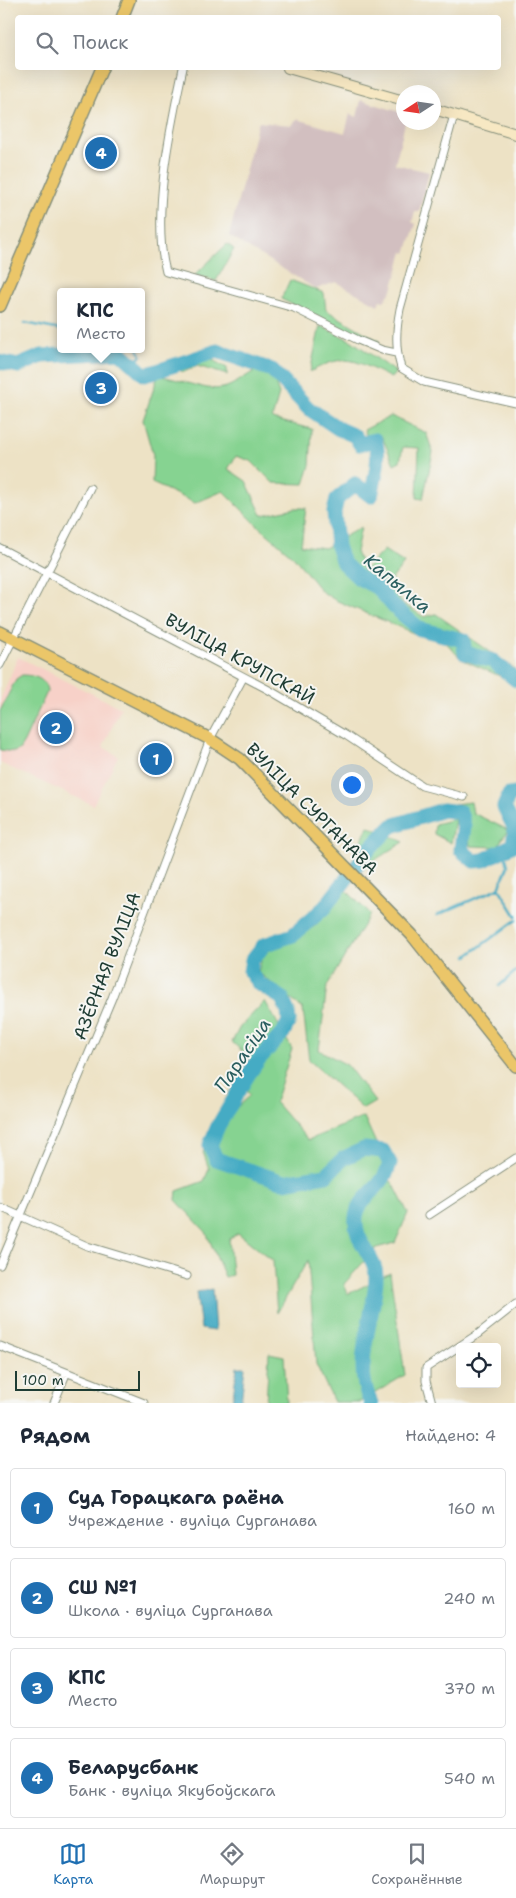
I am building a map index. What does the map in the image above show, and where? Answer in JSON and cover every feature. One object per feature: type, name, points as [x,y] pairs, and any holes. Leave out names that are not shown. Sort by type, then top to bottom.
[{"type":"main road","points":[[123,15],[129,0]]},
{"type":"main road","points":[[0,306],[101,70]]},
{"type":"main road","name":"ВУЛІЦА СУРГАНАВА","points":[[0,632],[210,739],[240,759],[412,935],[516,1066]]},
{"type":"street","points":[[183,70],[163,188],[161,253],[166,272],[294,308],[358,340],[382,350],[396,353]]},
{"type":"street","points":[[295,70],[396,99]]},
{"type":"street","points":[[441,111],[516,134]]},
{"type":"street","points":[[454,115],[400,309],[395,334],[396,353],[401,368],[424,382],[516,403]]},
{"type":"street","points":[[0,666],[90,488]]},
{"type":"street","name":"ВУЛІЦА КРУПСКАЙ","points":[[0,548],[47,571],[347,736],[422,786],[464,797]]},
{"type":"street","name":"АЗЁРНАЯ ВУЛІЦА","points":[[0,1265],[112,998],[210,739],[244,678]]},
{"type":"street","points":[[429,1214],[516,1158]]},
{"type":"street","points":[[0,1207],[87,1246],[187,1276]]},
{"type":"street","points":[[432,1403],[426,1381],[426,1368],[478,1334],[516,1304]]},
{"type":"street","points":[[0,1346],[66,1374],[144,1403]]},
{"type":"street","points":[[54,1403],[66,1374]]},
{"type":"shaded area","points":[[361,100],[396,111],[396,130],[403,130],[395,164],[429,172],[419,212],[415,212],[412,222],[416,224],[406,253],[403,252],[392,290],[384,301],[380,300],[378,305],[336,282],[316,289],[229,236],[258,122],[291,125],[297,119],[345,133],[350,114],[357,117]]},
{"type":"shaded area","points":[[18,657],[121,708],[103,747],[118,756],[93,805],[0,763],[0,701]]},
{"type":"green space","points":[[227,244],[234,249],[216,281],[195,275]]},
{"type":"green space","points":[[290,280],[324,293],[326,310],[379,341],[377,345],[281,299]]},
{"type":"green space","points":[[320,326],[352,341],[396,372],[391,378],[360,363],[343,360],[333,362],[310,372]]},
{"type":"green space","points":[[207,357],[227,368],[227,375],[197,366],[184,372],[176,369]]},
{"type":"green space","points":[[255,371],[273,377],[279,394],[272,419],[312,429],[310,466],[304,484],[273,483],[251,461],[236,456],[228,469],[246,481],[262,515],[295,508],[306,508],[301,545],[325,548],[361,527],[356,552],[364,571],[384,550],[404,563],[389,583],[402,603],[424,617],[436,614],[515,669],[502,677],[461,659],[440,636],[418,635],[335,600],[321,591],[294,557],[257,525],[223,491],[195,503],[152,483],[153,455],[143,420],[158,376],[216,389],[231,385]]},
{"type":"green space","points":[[391,416],[426,433],[433,452],[423,499],[417,498],[419,448],[403,447],[400,461],[394,464],[382,437],[367,437],[364,430]]},
{"type":"green space","points":[[22,675],[31,676],[42,681],[47,692],[19,750],[14,752],[0,750],[0,711],[16,679]]},
{"type":"green space","points":[[471,802],[473,813],[508,830],[497,847],[470,846],[466,812],[454,804]]},
{"type":"green space","points":[[455,819],[451,843],[434,834],[435,824]]},
{"type":"green space","points":[[368,826],[404,842],[370,863],[357,853]]},
{"type":"green space","points":[[343,887],[370,914],[327,986],[319,1050],[347,1065],[375,1102],[363,1109],[309,1060],[303,1009],[258,972],[263,954],[315,926]]},
{"type":"green space","points":[[265,1001],[292,1049],[275,1102],[308,1140],[364,1117],[384,1161],[381,1174],[393,1183],[408,1213],[395,1243],[376,1248],[344,1284],[348,1294],[390,1273],[405,1375],[360,1402],[334,1402],[316,1364],[308,1260],[277,1313],[273,1261],[238,1233],[229,1239],[232,1275],[225,1277],[206,1232],[176,1200],[177,1191],[204,1181],[209,1169],[203,1152],[209,1134],[250,1095],[237,1080],[251,1059],[232,1042],[240,1027]]},
{"type":"green space","points":[[269,1353],[284,1356],[287,1403],[266,1403]]},
{"type":"water","points":[[212,1289],[215,1331],[201,1329],[196,1292]]},
{"type":"water","points":[[237,1367],[245,1367],[241,1403],[232,1403]]},
{"type":"waterway","points":[[25,323],[57,329]]},
{"type":"waterway","name":"Капылка","points":[[121,353],[145,375],[217,351],[272,370],[308,408],[339,429],[355,436],[360,444],[375,440],[377,461],[371,496],[355,484],[337,499],[334,512],[337,546],[343,563],[359,578],[378,588],[394,607],[420,629],[463,640],[465,653],[493,661],[516,680]]},
{"type":"waterway","name":"Капылка","points":[[0,362],[18,366],[42,356],[100,353]]},
{"type":"waterway","points":[[135,364],[141,355],[140,353]]},
{"type":"waterway","name":"Парасіца","points":[[371,1403],[365,1388],[363,1372],[376,1278],[373,1263],[358,1234],[356,1218],[363,1201],[381,1182],[387,1172],[390,1163],[383,1151],[364,1149],[344,1158],[326,1175],[284,1182],[216,1159],[210,1145],[218,1126],[248,1075],[259,1059],[283,1033],[289,1021],[288,1012],[282,998],[259,984],[250,972],[252,960],[264,945],[293,935],[324,908],[371,847],[392,826],[443,810],[460,812],[464,826],[461,850],[474,861],[484,860],[513,845],[515,829],[504,807],[509,795],[516,794]]},
{"type":"waterway","points":[[504,850],[508,866],[499,888],[516,916]]},
{"type":"waterway","points":[[437,915],[499,888]]},
{"type":"waterway","points":[[467,956],[516,920]]},
{"type":"waterway","points":[[499,986],[516,971]]},
{"type":"place","name":"Беларусбанк","points":[[101,153]]},
{"type":"place","name":"КПС","points":[[101,388]]},
{"type":"place","name":"СШ №1","points":[[56,728]]},
{"type":"place","name":"Суд Горацкага раёна","points":[[156,759]]}]
